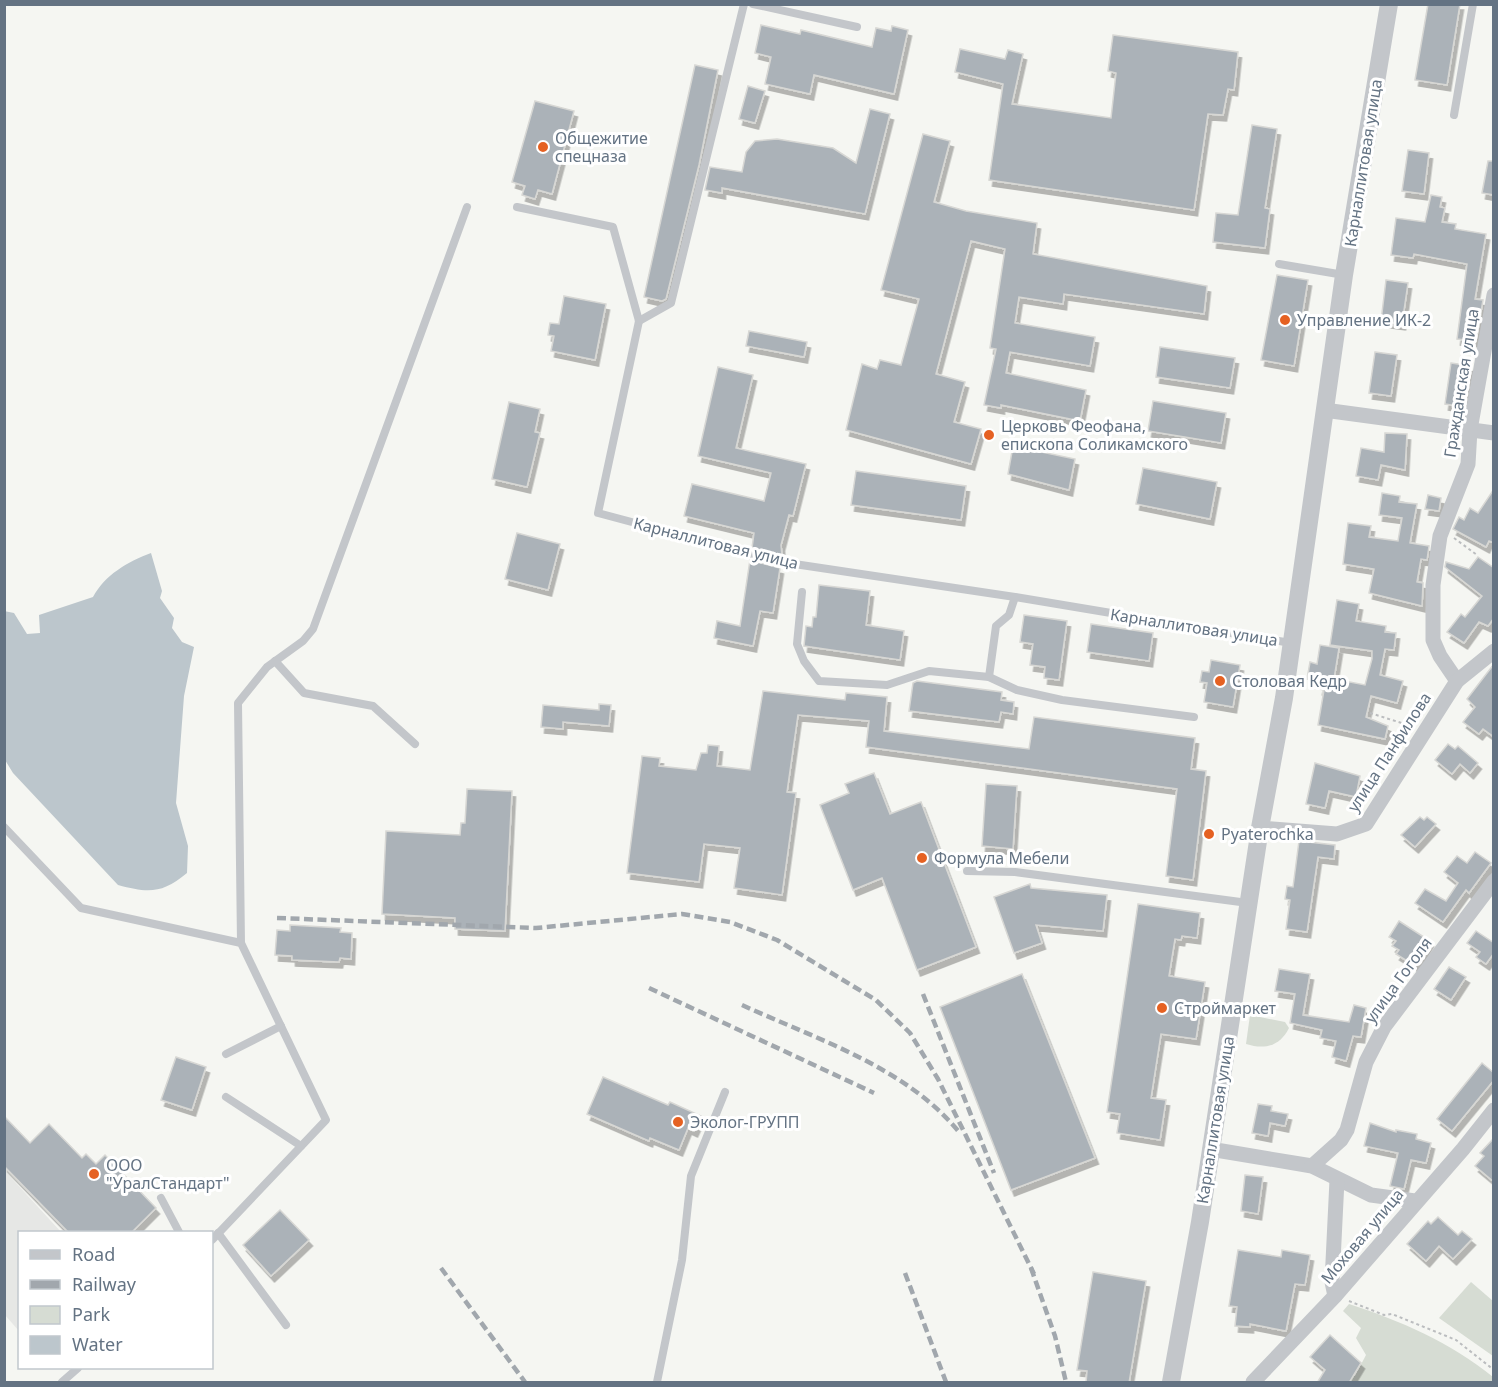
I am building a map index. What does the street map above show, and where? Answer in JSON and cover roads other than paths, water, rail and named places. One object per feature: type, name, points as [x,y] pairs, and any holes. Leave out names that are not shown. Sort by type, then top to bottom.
[{"type":"street","name":"Карналлитовая улица","points":[[1171,1383],[1260,828],[1293,643],[1344,275],[1389,5]]},
{"type":"street","name":"Гражданская улица","points":[[1457,681],[1440,656],[1433,640],[1433,585],[1442,529],[1467,464],[1470,430],[1494,295]]},
{"type":"street","points":[[1324,410],[1494,433]]},
{"type":"street","name":"улица Панфилова","points":[[1260,828],[1337,834],[1366,824],[1457,681],[1494,651]]},
{"type":"street","name":"улица Гоголя","points":[[1312,1166],[1341,1140],[1347,1130],[1366,1062],[1384,1027],[1494,881]]},
{"type":"street","name":"Моховая улица","points":[[1253,1383],[1335,1296],[1494,1110]]},
{"type":"street","points":[[1210,1149],[1312,1166],[1371,1195],[1415,1201]]},
{"type":"street","points":[[1335,1296],[1332,1282],[1337,1180]]},
{"type":"lane","points":[[639,321],[671,303],[744,4]]},
{"type":"lane","points":[[753,4],[857,27]]},
{"type":"lane","points":[[1454,115],[1473,4]]},
{"type":"lane","points":[[213,1239],[326,1120],[241,943],[238,704],[275,661],[303,641],[313,629],[467,207]]},
{"type":"lane","name":"Карналлитовая улица","points":[[518,207],[613,227],[639,321],[598,513],[781,562],[1015,597],[1293,643]]},
{"type":"lane","points":[[1279,264],[1344,275]]},
{"type":"lane","points":[[802,592],[797,644],[804,661],[819,681],[886,685],[929,671],[989,677],[1017,690],[1062,700],[1194,717]]},
{"type":"lane","points":[[989,677],[996,626],[1009,615],[1015,597]]},
{"type":"lane","points":[[275,661],[304,693],[372,705],[415,744]]},
{"type":"lane","points":[[4,827],[81,908],[241,943]]},
{"type":"lane","points":[[967,871],[1015,872],[1248,903]]},
{"type":"lane","points":[[226,1054],[281,1026]]},
{"type":"lane","points":[[657,1383],[682,1260],[691,1176],[725,1092]]},
{"type":"lane","points":[[226,1097],[302,1146]]},
{"type":"lane","points":[[161,1198],[178,1231]]},
{"type":"lane","points":[[218,1233],[286,1325]]},
{"type":"lane","points":[[62,1383],[77,1369]]},
{"type":"water","points":[[151,553],[162,591],[160,598],[174,618],[172,628],[182,642],[194,647],[184,696],[176,803],[188,846],[187,873],[170,885],[146,890],[118,885],[13,773],[5,760],[4,611],[14,613],[27,634],[40,633],[39,615],[93,597],[110,576]]},
{"type":"railway","points":[[277,918],[536,928],[682,914],[730,922],[777,940],[876,1000],[910,1033],[938,1079],[1034,1274]]},
{"type":"railway","points":[[649,988],[874,1093]]},
{"type":"railway","points":[[923,994],[994,1173]]},
{"type":"railway","points":[[742,1005],[829,1043],[887,1072],[937,1109],[959,1132]]},
{"type":"railway","points":[[441,1268],[525,1382]]},
{"type":"railway","points":[[1031,1268],[1055,1336],[1066,1382]]},
{"type":"railway","points":[[905,1273],[946,1382]]},
{"type":"place","name":"Общежитие спецназа","points":[[543,147]]},
{"type":"place","name":"Управление ИК-2","points":[[1285,320]]},
{"type":"place","name":"Церковь Феофана, епископа Соликамского","points":[[989,435]]},
{"type":"place","name":"Столовая Кедр","points":[[1220,681]]},
{"type":"place","name":"Pyaterochka","points":[[1209,834]]},
{"type":"place","name":"Формула Мебели","points":[[922,858]]},
{"type":"place","name":"Строймаркет","points":[[1162,1008]]},
{"type":"place","name":"Эколог-ГРУПП","points":[[678,1122]]},
{"type":"place","name":"ООО \"УралСтандарт\"","points":[[94,1174]]}]
